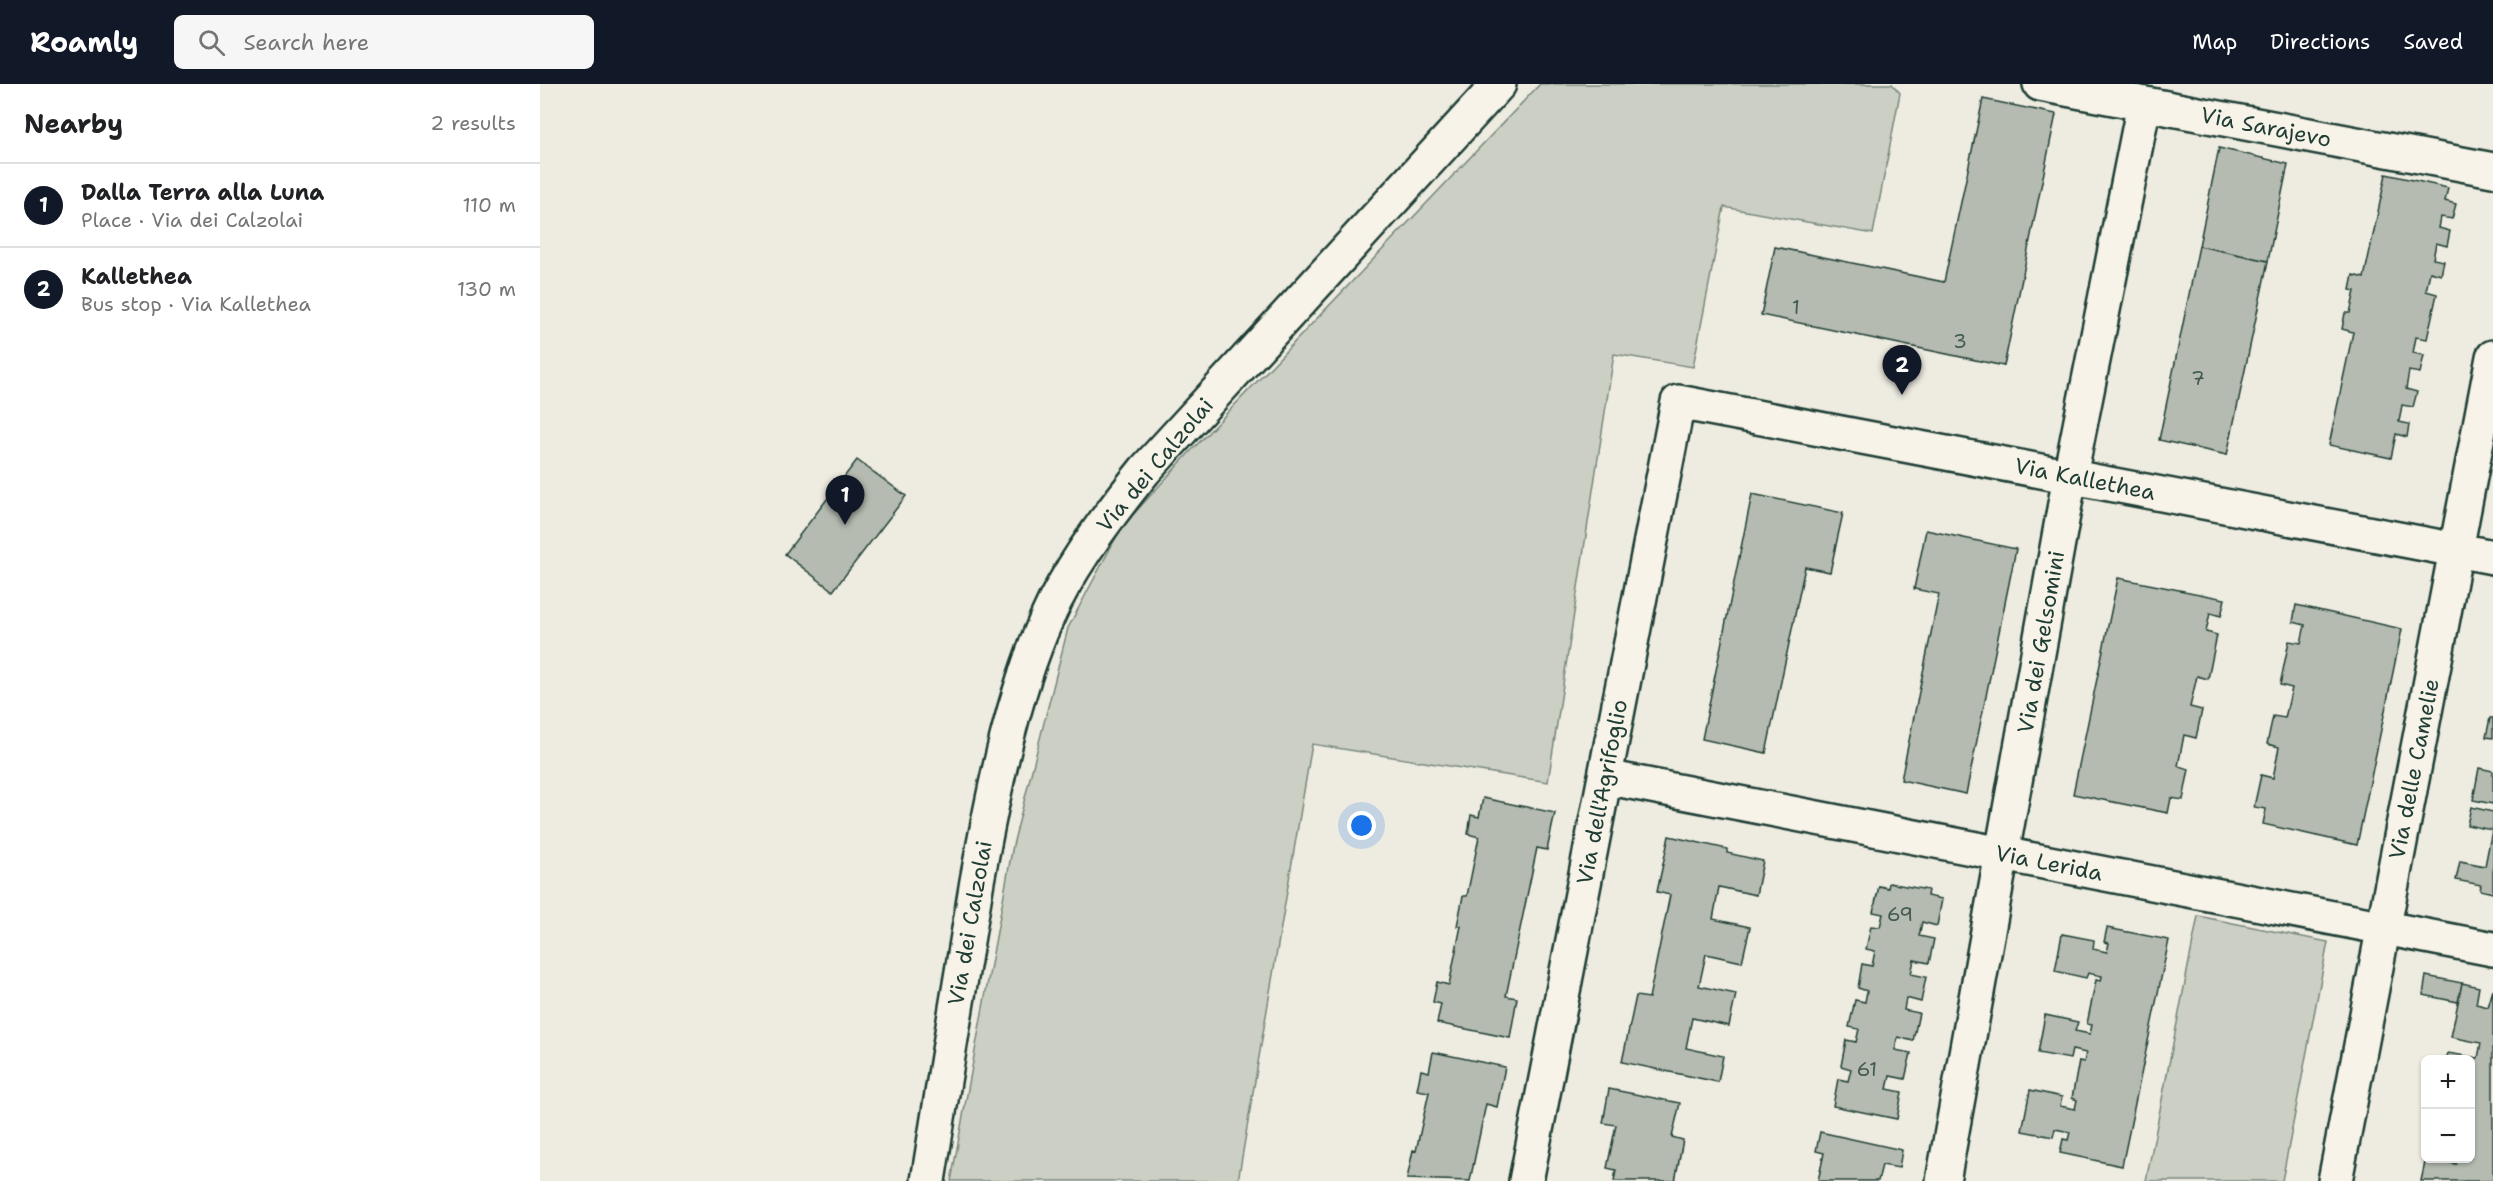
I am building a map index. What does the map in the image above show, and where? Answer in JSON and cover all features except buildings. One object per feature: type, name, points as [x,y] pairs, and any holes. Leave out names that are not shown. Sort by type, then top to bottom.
[{"type":"street","name":"Via dei Calzolai","points":[[928,1181],[989,813],[1008,734],[1037,642],[1056,600],[1110,513],[1145,470],[1499,84]]},
{"type":"street","name":"Via Sarajevo","points":[[2040,84],[2493,170]]},
{"type":"street","name":"Via dei Gelsomini","points":[[1943,1181],[2070,476],[2144,104]]},
{"type":"street","name":"Via delle Camelie","points":[[2335,1181],[2493,357]]},
{"type":"street","name":"Via Kallethea","points":[[1678,402],[2493,557]]},
{"type":"street","name":"Via dell'Agrifoglio","points":[[1526,1181],[1678,402]]},
{"type":"street","name":"Via Lerida","points":[[1605,777],[2493,949]]},
{"type":"shaded area","points":[[1540,84],[1892,84],[1900,93],[1873,234],[1724,207],[1693,367],[1614,354],[1548,782],[1312,744],[1238,1181],[951,1181],[1013,845],[1068,628],[1121,528],[1188,454]]},
{"type":"shaded area","points":[[2198,916],[2328,942],[2282,1181],[2146,1181]]},
{"type":"place","name":"Kallethea","points":[[1902,395]]},
{"type":"place","name":"Dalla Terra alla Luna","points":[[845,525]]}]
